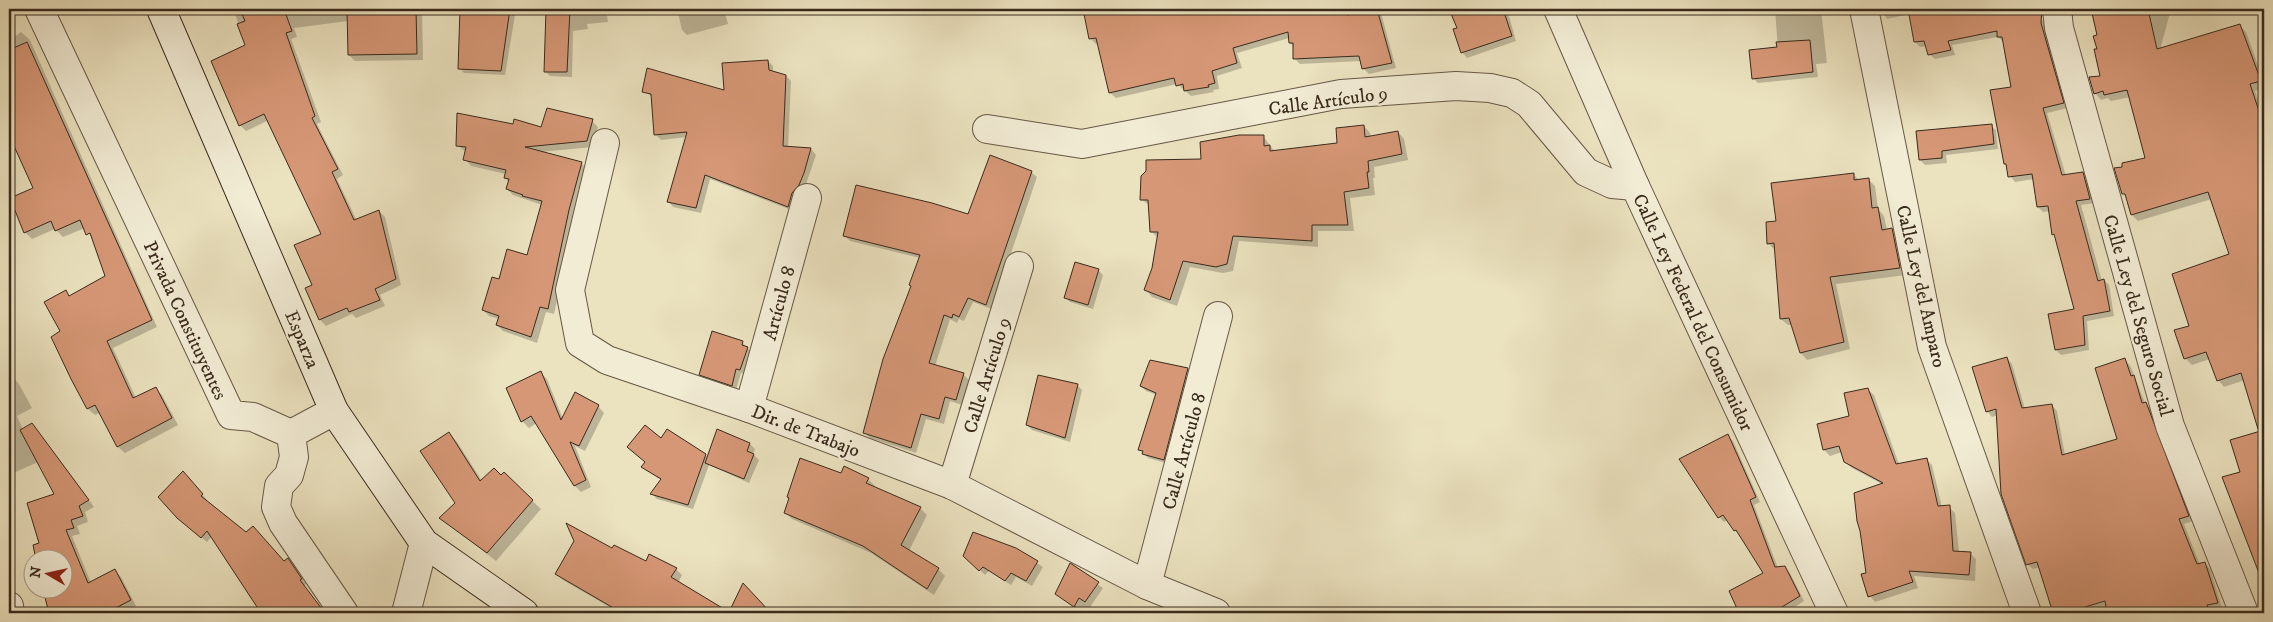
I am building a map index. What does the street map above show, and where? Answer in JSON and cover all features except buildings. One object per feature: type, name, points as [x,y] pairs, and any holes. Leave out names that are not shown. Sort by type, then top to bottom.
[{"type":"street","name":"Privada Constituyentes","points":[[39,9],[231,415],[253,418],[292,434]]},
{"type":"street","name":"Esparza","points":[[161,9],[334,411],[424,543],[524,613]]},
{"type":"street","name":"Calle Ley Federal del Consumidor","points":[[1558,9],[1635,186],[1834,613]]},
{"type":"street","name":"Calle Ley del Amparo","points":[[1864,9],[1932,347],[2027,613]]},
{"type":"street","name":"Calle Ley del Seguro Social","points":[[2058,9],[2058,28],[2170,426],[2244,613]]},
{"type":"street","name":"Calle Artículo 9","points":[[987,129],[1082,144],[1341,94],[1456,86],[1490,88],[1512,93],[1529,104],[1586,172],[1612,184],[1635,186]]},
{"type":"street","name":"Dir. de Trabajo","points":[[605,143],[570,290],[580,343],[607,360],[749,408],[952,485],[1147,585],[1216,613]]},
{"type":"street","name":"Artículo 8","points":[[749,408],[806,198]]},
{"type":"street","name":"Calle Artículo 9","points":[[952,485],[1020,266]]},
{"type":"street","name":"Calle Artículo 8","points":[[1147,585],[1218,316]]},
{"type":"street","points":[[334,411],[292,434],[294,457],[289,476],[279,486],[276,507],[283,523],[344,613]]},
{"type":"street","points":[[406,613],[424,543]]},
{"type":"street","points":[[9,606],[10,613]]}]
